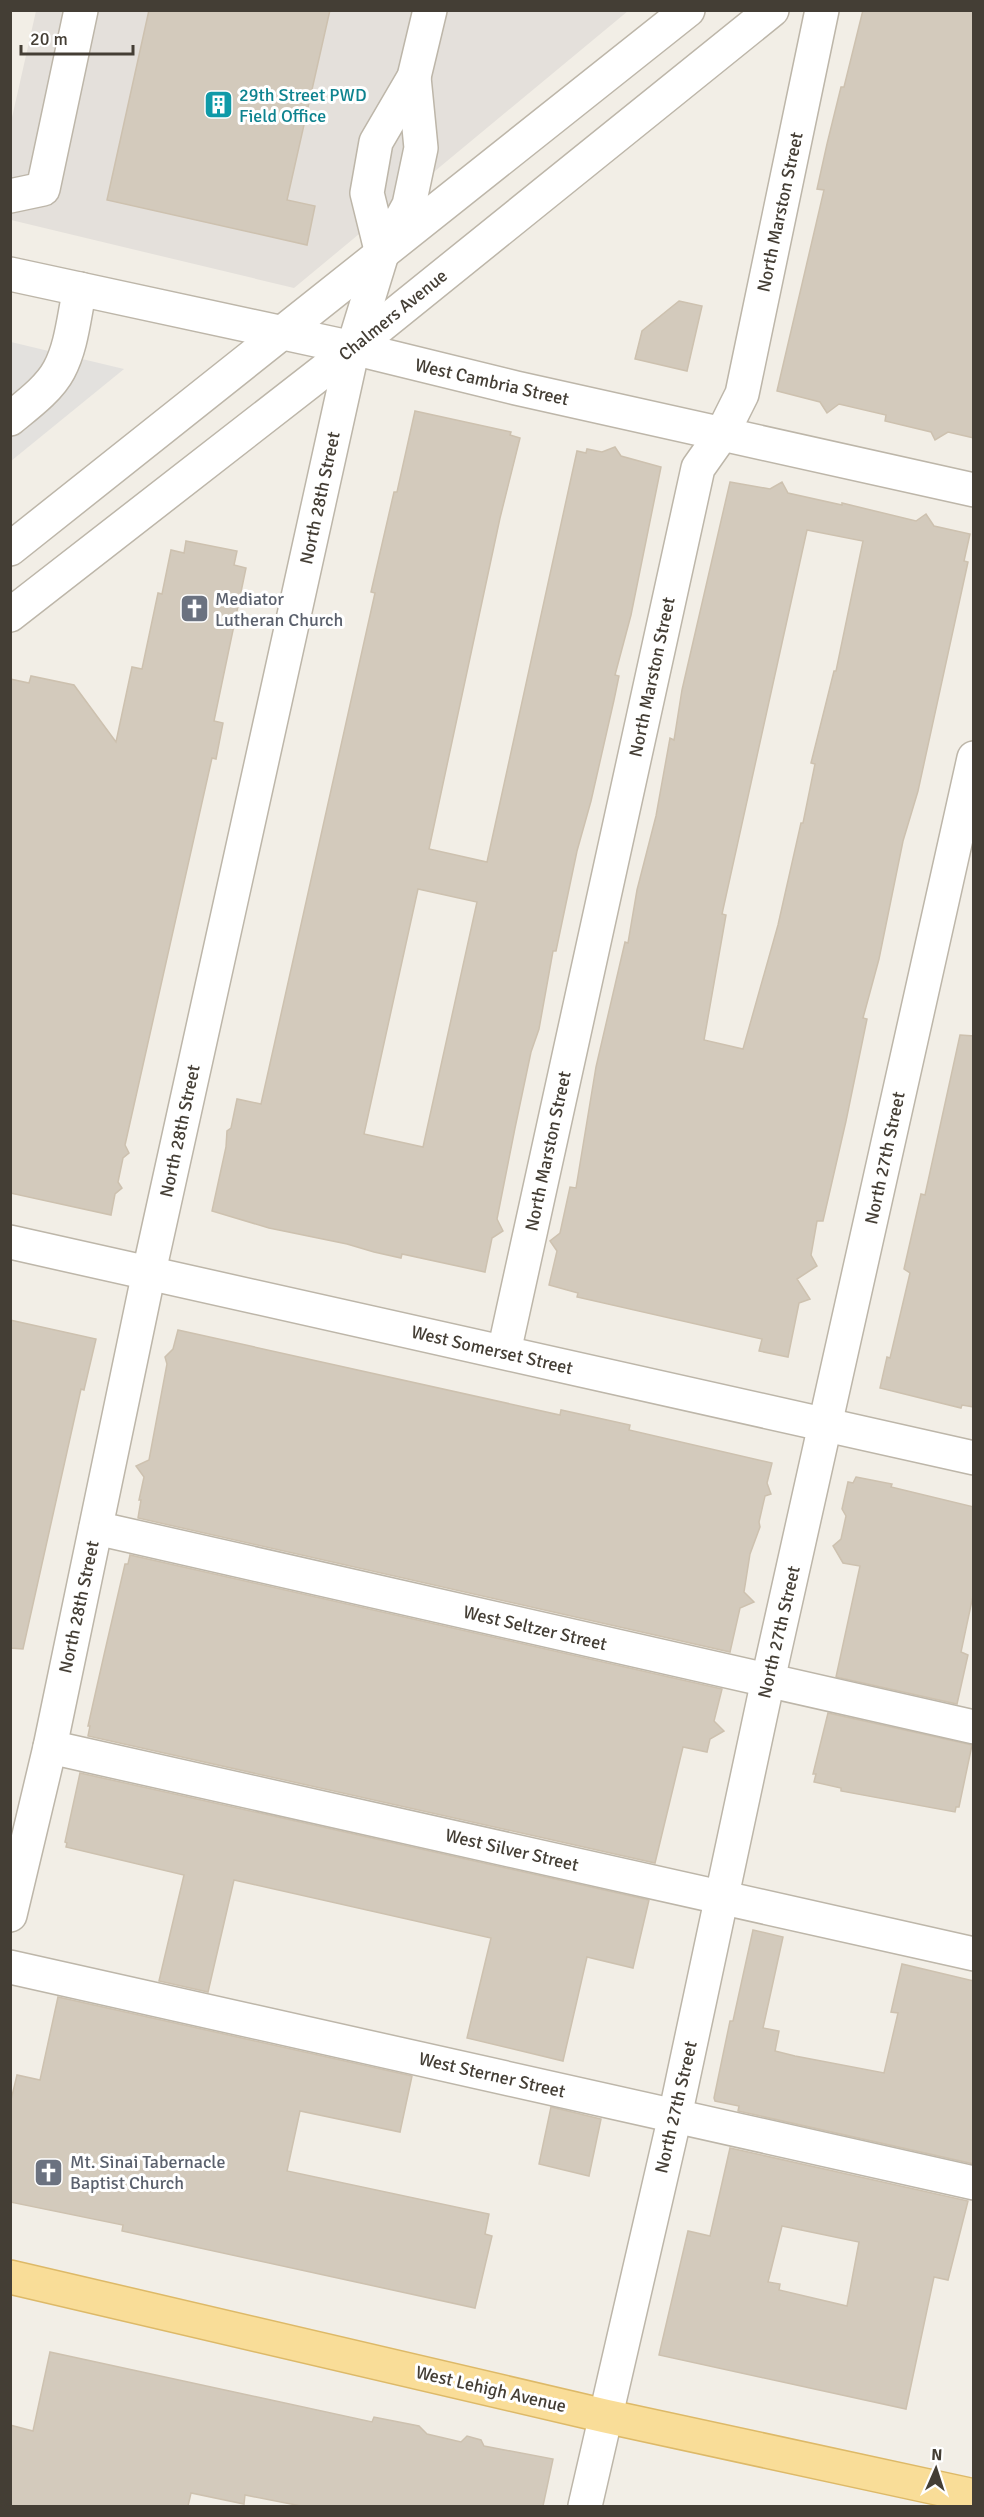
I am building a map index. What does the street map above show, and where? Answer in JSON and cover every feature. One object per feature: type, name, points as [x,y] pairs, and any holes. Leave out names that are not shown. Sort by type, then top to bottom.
[{"type":"main road","name":"West Lehigh Avenue","points":[[10,2277],[605,2416],[974,2496]]},
{"type":"street","points":[[10,196],[43,189],[81,10]]},
{"type":"street","points":[[382,254],[367,193],[376,142],[414,77],[430,10]]},
{"type":"street","points":[[10,549],[688,10]]},
{"type":"street","name":"Chalmers Avenue","points":[[10,615],[353,348],[772,10]]},
{"type":"street","name":"North Marston Street","points":[[504,1352],[698,468],[722,434],[742,394],[822,10]]},
{"type":"street","points":[[382,254],[409,205],[421,148],[414,77]]},
{"type":"street","name":"North 28th Street","points":[[10,1915],[50,1747],[149,1272],[353,348],[382,254]]},
{"type":"street","name":"West Cambria Street","points":[[10,274],[283,332],[516,388],[974,490]]},
{"type":"street","points":[[10,419],[44,389],[59,372],[66,355],[80,289]]},
{"type":"street","name":"North 27th Street","points":[[585,2506],[675,2116],[768,1680],[974,758]]},
{"type":"street","name":"West Somerset Street","points":[[10,1242],[974,1458]]},
{"type":"street","name":"West Seltzer Street","points":[[96,1528],[974,1727]]},
{"type":"street","name":"West Silver Street","points":[[50,1747],[974,1954]]},
{"type":"street","name":"West Sterner Street","points":[[10,1967],[974,2183]]},
{"type":"shaded area","points":[[36,11],[149,11],[107,200],[306,244],[315,206],[287,200],[330,11],[628,11],[294,288],[11,220],[11,122]]},
{"type":"shaded area","points":[[11,342],[124,369],[11,461]]},
{"type":"building","name":"29th Street PWD Field Office","points":[[149,10],[330,10],[287,200],[315,206],[307,245],[107,200]]},
{"type":"building","points":[[863,10],[974,10],[974,438],[948,432],[935,440],[931,432],[885,421],[886,415],[839,404],[827,413],[820,402],[777,391],[824,190],[817,189],[827,144]]},
{"type":"building","points":[[679,301],[702,306],[687,371],[635,359],[642,331]]},
{"type":"building","points":[[415,411],[511,432],[510,435],[520,438],[500,518],[429,849],[487,862],[577,451],[586,453],[587,449],[602,452],[615,447],[621,456],[661,467],[631,615],[615,675],[619,676],[614,700],[577,851],[556,951],[553,951],[539,1029],[531,1052],[515,1128],[497,1219],[503,1231],[492,1238],[485,1272],[402,1254],[401,1258],[374,1252],[269,1228],[212,1211],[226,1147],[227,1131],[231,1128],[237,1099],[261,1104],[375,593],[371,592],[394,492],[397,492]],"holes":[[[418,889],[477,902],[423,1147],[364,1134]]]},
{"type":"building","points":[[730,482],[770,489],[782,482],[788,493],[916,521],[926,514],[934,526],[970,534],[964,561],[968,562],[918,791],[903,841],[879,959],[863,1018],[867,1019],[846,1121],[823,1221],[817,1221],[811,1255],[817,1266],[797,1279],[810,1299],[799,1303],[788,1357],[759,1351],[762,1339],[577,1297],[578,1293],[549,1285],[557,1251],[550,1241],[560,1233],[570,1187],[576,1188],[596,1067],[625,942],[628,943],[637,890],[656,816],[670,738],[674,740],[682,690]],"holes":[[[807,530],[863,541],[836,671],[834,671],[811,763],[815,764],[803,823],[801,823],[778,925],[743,1049],[704,1040],[726,915],[722,914]]]},
{"type":"building","points":[[186,541],[237,551],[234,565],[246,568],[214,721],[223,723],[216,759],[212,758],[125,1145],[129,1153],[123,1158],[118,1182],[122,1188],[115,1194],[111,1215],[10,1193],[10,679],[29,683],[31,676],[74,685],[116,742],[132,667],[142,669],[158,593],[162,594],[171,550],[184,553]]},
{"type":"building","points":[[960,1035],[974,1036],[974,1407],[962,1405],[961,1408],[880,1388],[887,1357],[890,1358],[910,1273],[904,1269],[921,1194],[925,1195]]},
{"type":"building","points":[[10,1320],[96,1339],[84,1390],[81,1389],[23,1649],[10,1648]]},
{"type":"building","points":[[178,1330],[560,1415],[561,1410],[630,1425],[629,1430],[772,1463],[767,1483],[771,1494],[765,1496],[760,1527],[750,1554],[744,1592],[754,1602],[740,1608],[730,1652],[138,1518],[144,1477],[136,1466],[149,1460],[167,1364],[165,1357],[173,1349]]},
{"type":"building","points":[[856,1477],[892,1484],[891,1487],[974,1507],[974,1591],[961,1652],[968,1655],[957,1704],[836,1677],[860,1566],[843,1563],[833,1546],[841,1539],[846,1516],[842,1509],[848,1482],[853,1483]]},
{"type":"building","points":[[130,1555],[722,1689],[714,1721],[724,1731],[710,1739],[707,1752],[683,1747],[655,1863],[88,1736],[90,1726],[88,1726],[125,1564],[128,1564]]},
{"type":"building","points":[[828,1713],[972,1745],[959,1807],[956,1807],[955,1812],[841,1791],[841,1788],[814,1782],[816,1774],[813,1774]]},
{"type":"building","points":[[80,1773],[649,1900],[633,1968],[587,1957],[563,2061],[467,2038],[491,1938],[234,1880],[208,1992],[159,1981],[184,1875],[66,1847],[65,1842]]},
{"type":"building","points":[[753,1930],[783,1937],[763,2028],[779,2031],[775,2051],[795,2056],[884,2073],[898,2013],[891,2012],[902,1964],[974,1981],[974,2164],[738,2111],[739,2106],[715,2101],[730,2021],[733,2021]]},
{"type":"building","points":[[58,1997],[412,2076],[400,2132],[300,2111],[287,2171],[489,2214],[485,2234],[492,2236],[475,2308],[122,2231],[123,2225],[10,2202],[10,2104],[17,2075],[40,2080]]},
{"type":"building","points":[[551,2107],[601,2119],[589,2176],[539,2164]]},
{"type":"building","points":[[730,2148],[968,2201],[948,2280],[934,2277],[906,2409],[659,2355],[688,2231],[710,2236]],"holes":[[[782,2226],[859,2242],[847,2306],[779,2290],[780,2284],[768,2282]]]},
{"type":"building","points":[[50,2352],[372,2422],[374,2417],[419,2426],[427,2434],[461,2442],[467,2436],[481,2440],[484,2446],[553,2459],[543,2506],[301,2506],[245,2495],[244,2504],[191,2493],[188,2506],[10,2506],[10,2425],[33,2431]]},
{"type":"place","name":"29th Street PWD Field Office","points":[[218,105]]},
{"type":"place","name":"Mediator Lutheran Church","points":[[194,609]]},
{"type":"place","name":"Mt. Sinai Tabernacle Baptist Church","points":[[49,2172]]}]
